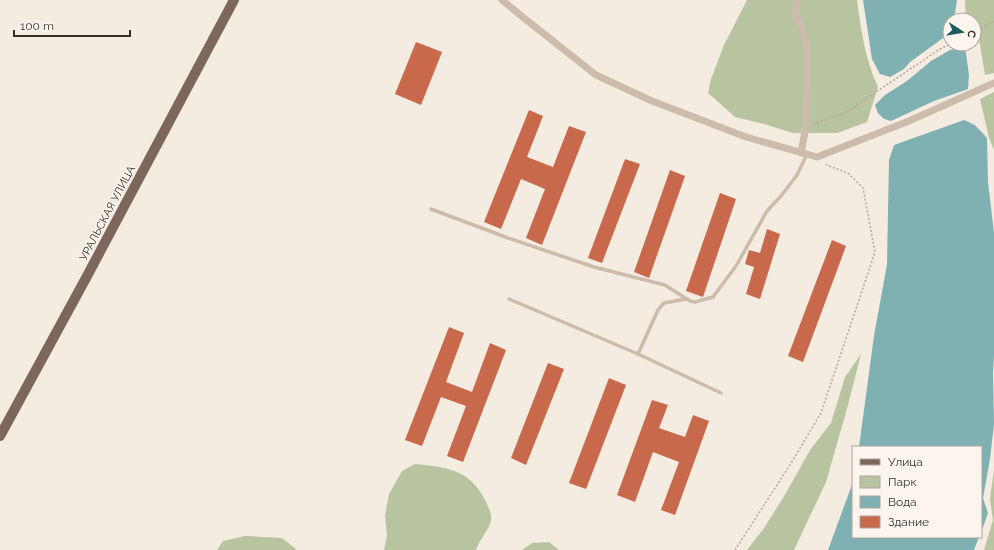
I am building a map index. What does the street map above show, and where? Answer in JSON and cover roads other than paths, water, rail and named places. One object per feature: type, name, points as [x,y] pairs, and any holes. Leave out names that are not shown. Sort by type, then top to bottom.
[{"type":"main road","name":"УРАЛЬСКАЯ УЛИЦА","points":[[0,436],[234,0]]},
{"type":"street","points":[[502,0],[596,75],[652,101],[746,137],[817,158],[909,121],[994,83]]},
{"type":"street","points":[[797,0],[796,16],[802,28],[807,48],[806,126],[804,154]]},
{"type":"lane","points":[[430,209],[508,238],[594,267],[665,285],[686,299],[695,302],[713,297],[736,266],[768,211],[797,174],[804,154]]},
{"type":"lane","points":[[509,299],[638,354],[721,393]]},
{"type":"lane","points":[[638,354],[658,310],[664,303],[686,299]]},
{"type":"water","points":[[863,0],[957,0],[955,12],[942,12],[942,39],[910,62],[904,69],[890,77],[880,74],[872,59]]},
{"type":"water","points":[[947,52],[966,52],[969,75],[968,89],[934,101],[891,121],[884,119],[878,113],[875,105],[885,95],[907,81],[931,61]]},
{"type":"water","points":[[964,120],[975,125],[987,138],[988,182],[994,233],[994,424],[983,498],[988,513],[982,530],[982,446],[859,446],[874,336],[887,264],[889,160],[894,145]]},
{"type":"water","points":[[852,485],[852,538],[979,538],[974,550],[828,550]]}]
